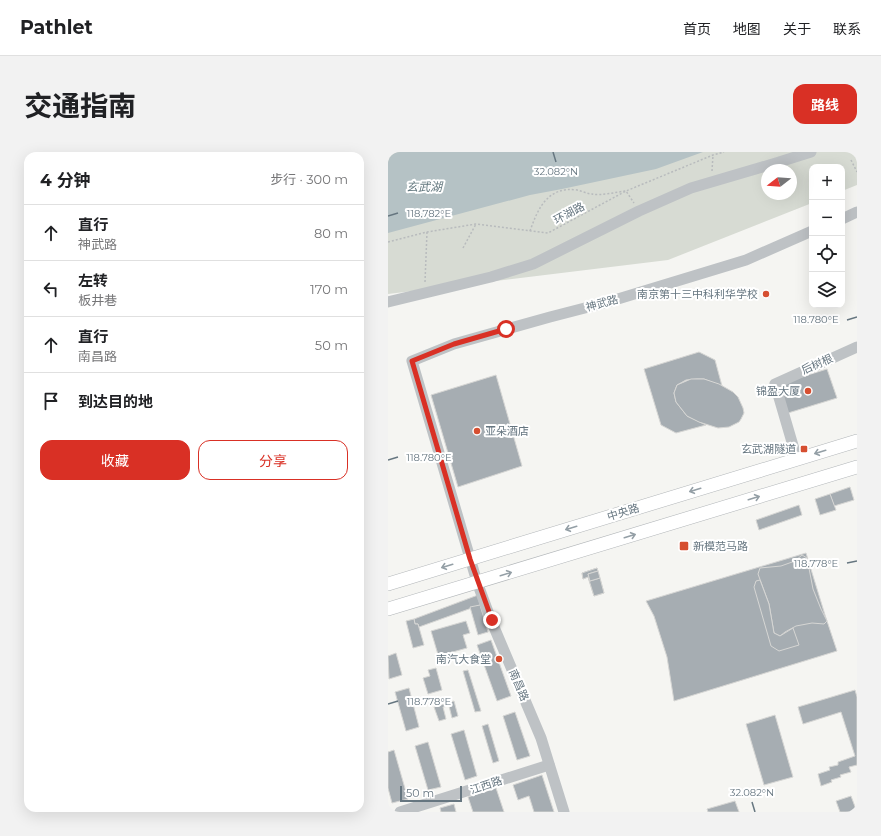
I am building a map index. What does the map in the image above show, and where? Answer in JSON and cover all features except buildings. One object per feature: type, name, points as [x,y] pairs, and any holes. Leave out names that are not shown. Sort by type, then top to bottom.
[{"type":"main road","name":"中央路","points":[[388,584],[857,441]]},
{"type":"main road","points":[[388,609],[857,466]]},
{"type":"street","points":[[388,302],[491,277],[533,264],[639,211],[691,188],[811,152]]},
{"type":"street","points":[[845,218],[857,212]]},
{"type":"street","name":"神武路","points":[[412,361],[454,344],[608,302],[746,260],[809,232]]},
{"type":"street","name":"后树根","points":[[794,449],[774,384],[857,347]]},
{"type":"street","name":"南昌路","points":[[412,361],[477,582],[540,738],[564,812]]},
{"type":"street","name":"江西路","points":[[400,812],[549,765]]},
{"type":"path","name":"环湖路","points":[[388,242],[426,232],[476,224],[548,233],[626,191],[713,155],[724,152]]},
{"type":"path","points":[[712,181],[713,155]]},
{"type":"path","points":[[851,160],[857,172]]},
{"type":"path","points":[[530,230],[536,212],[549,196],[562,189],[578,190],[593,195],[626,191],[639,211]]},
{"type":"path","points":[[463,248],[476,224]]},
{"type":"path","points":[[425,293],[426,232]]},
{"type":"shaded area","points":[[388,152],[857,152],[857,185],[845,190],[845,164],[809,164],[809,204],[668,260],[388,294]]},
{"type":"water","name":"玄武湖","points":[[388,152],[703,152],[656,169],[530,195],[388,233]]},
{"type":"place","name":"南京第十三中科利华学校","points":[[766,294]]},
{"type":"place","name":"锦盈大厦","points":[[808,391]]},
{"type":"place","name":"亚朵酒店","points":[[477,431]]},
{"type":"place","name":"玄武湖隧道","points":[[804,449]]},
{"type":"place","name":"新模范马路","points":[[684,546]]},
{"type":"place","name":"南汽大食堂","points":[[499,659]]},
{"type":"route","points":[[492,620],[477,582],[412,361],[454,344],[506,329]]}]
